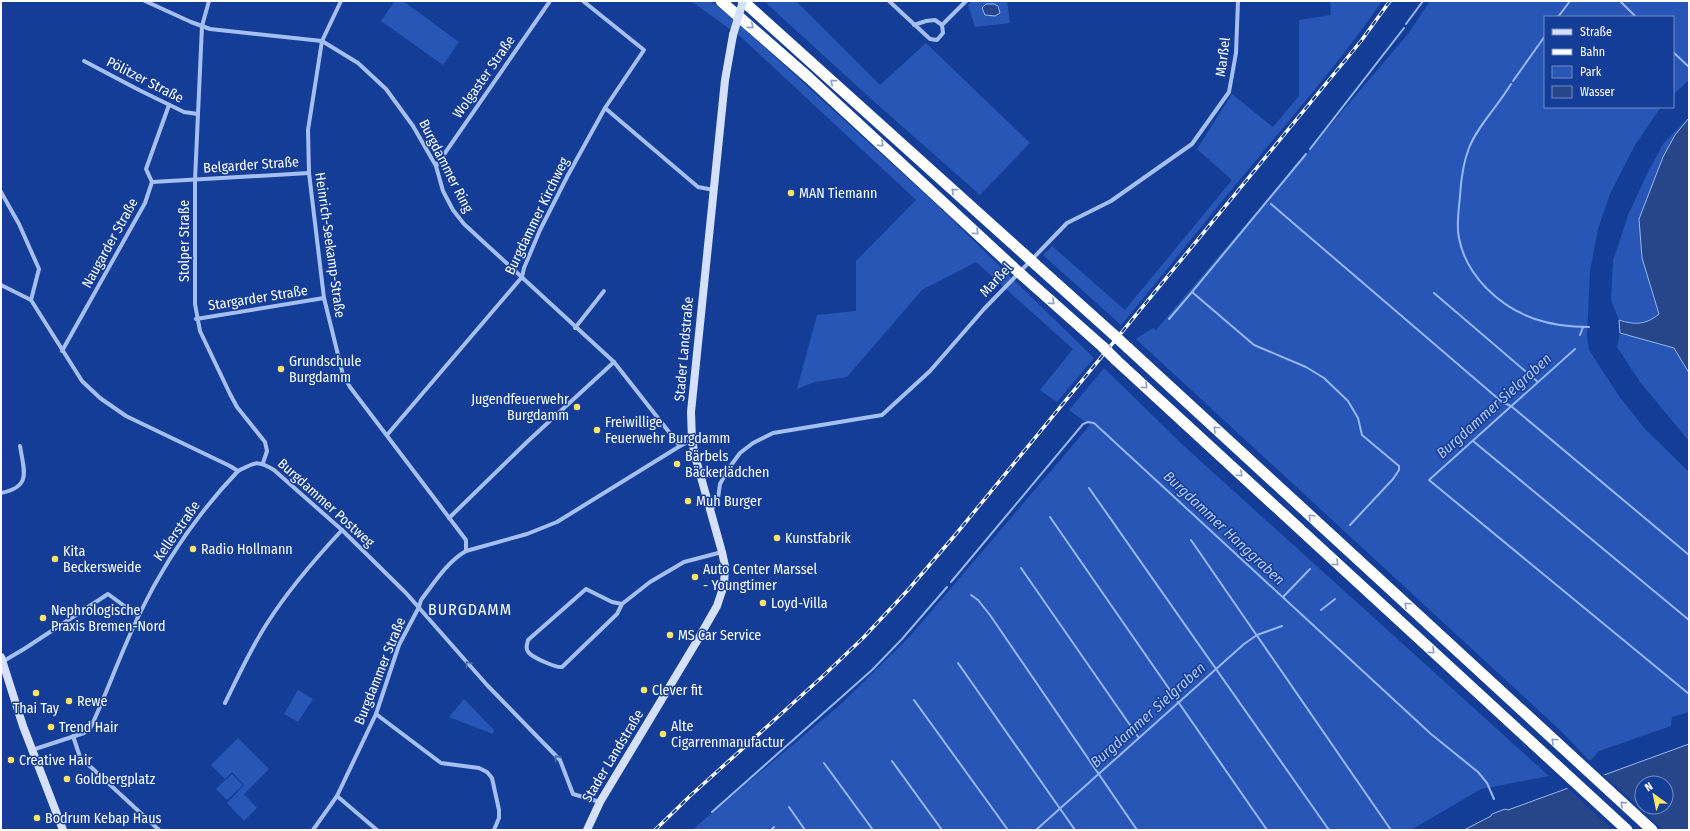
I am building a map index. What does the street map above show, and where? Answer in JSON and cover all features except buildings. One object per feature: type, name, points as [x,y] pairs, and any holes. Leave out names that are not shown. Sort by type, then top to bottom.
[{"type":"highway","points":[[721,1],[804,72],[1023,276],[1627,830]]},
{"type":"highway","points":[[743,1],[1114,335],[1652,830]]},
{"type":"street","name":"Burgdammer Ring","points":[[145,1],[210,29],[322,41],[358,63],[386,89],[413,126],[436,166],[444,191],[453,210],[464,224],[575,328],[614,362],[680,446]]},
{"type":"street","name":"Stolper Straße","points":[[209,1],[202,26],[195,180],[196,319],[200,331],[237,407],[265,442],[267,451],[263,463]]},
{"type":"street","name":"Heinrich-Seekamp-Straße","points":[[341,1],[322,41],[308,130],[308,173],[324,298],[343,375],[350,387],[466,540],[466,551]]},
{"type":"street","name":"Wolgaster Straße","points":[[436,166],[550,1]]},
{"type":"street","name":"Burgdammer Kirchweg","points":[[387,435],[522,278],[524,268],[540,230],[568,175],[605,108],[644,50],[583,1]]},
{"type":"street","name":"Stader Landstraße","points":[[587,830],[600,802],[698,641],[717,606],[724,585],[725,566],[695,456],[692,440],[691,412],[725,80],[733,35],[743,1]]},
{"type":"street","points":[[889,1],[914,25],[930,39],[934,41],[941,37],[943,30],[942,25],[935,20],[914,25]]},
{"type":"street","points":[[942,25],[966,1]]},
{"type":"street","name":"Marßel","points":[[711,512],[718,498],[720,484],[729,468],[744,450],[753,443],[773,433],[882,415],[930,370],[989,303],[1067,223],[1111,201],[1192,144],[1229,92],[1236,54],[1238,1]]},
{"type":"street","name":"Pölitzer Straße","points":[[84,61],[184,112],[198,114]]},
{"type":"street","points":[[169,105],[146,169],[152,182],[195,180]]},
{"type":"street","points":[[605,108],[698,187],[714,190]]},
{"type":"street","name":"Belgarder Straße","points":[[195,180],[308,173]]},
{"type":"street","name":"Naugarder Straße","points":[[62,350],[145,203],[152,182]]},
{"type":"street","points":[[1,192],[19,224],[39,269],[31,300]]},
{"type":"street","points":[[1,285],[31,300],[82,381],[100,398],[126,416],[238,471]]},
{"type":"street","points":[[575,328],[604,291]]},
{"type":"street","name":"Stargarder Straße","points":[[196,319],[324,298]]},
{"type":"street","points":[[449,518],[528,441],[614,362]]},
{"type":"street","points":[[680,446],[692,440]]},
{"type":"street","points":[[1,493],[10,491],[18,487],[23,482],[24,477],[20,446]]},
{"type":"street","name":"Burgdammer Straße","points":[[313,830],[337,796],[376,714],[399,645],[419,607],[421,600],[448,566],[458,556],[466,551],[527,534],[557,522],[680,446]]},
{"type":"street","name":"Burgdammer Postweg","points":[[238,471],[253,464],[263,463],[274,470],[342,530],[419,607],[487,685],[560,760],[573,794],[600,802]]},
{"type":"street","name":"Kellerstraße","points":[[32,750],[84,733],[92,727],[138,616],[175,548],[224,485],[238,471]]},
{"type":"street","points":[[225,703],[254,646],[280,604],[308,567],[342,530]]},
{"type":"street","points":[[622,604],[612,602],[586,589],[528,640],[526,647],[529,653],[536,657],[557,668],[562,667],[617,614],[622,604],[650,582],[684,562],[722,552]]},
{"type":"street","points":[[63,830],[32,750],[2,659],[24,649],[108,594],[138,616]]},
{"type":"street","points":[[376,714],[441,763],[479,768],[487,772],[492,778],[499,810],[499,818],[494,830]]},
{"type":"street","points":[[73,736],[77,752],[85,762],[159,830]]},
{"type":"street","points":[[337,796],[378,830]]},
{"type":"green space","points":[[395,1],[403,1],[459,42],[443,65],[381,21]]},
{"type":"green space","points":[[691,1],[710,1],[728,14],[937,205],[1094,358],[1057,402],[1040,390],[1073,349],[976,262],[922,290],[847,377],[815,382],[797,389],[817,315],[856,311],[856,261],[916,200],[742,38]]},
{"type":"green space","points":[[764,1],[796,1],[880,85],[926,43],[1030,143],[980,195],[869,97]]},
{"type":"green space","points":[[972,1],[1007,1],[1010,23],[975,27],[968,5]]},
{"type":"green space","points":[[1330,1],[1382,1],[1333,66],[1121,325],[1043,255],[1052,246],[1125,310],[1232,180],[1197,149],[1232,94],[1273,127],[1299,96],[1299,20],[1331,15]]},
{"type":"green space","points":[[1430,1],[1689,1],[1689,80],[1674,94],[1674,16],[1544,16],[1544,108],[1660,108],[1635,145],[1610,194],[1598,229],[1590,271],[1587,336],[1589,350],[1619,396],[1645,429],[1689,472],[1689,712],[1672,717],[1671,726],[1599,751],[1590,761],[1560,730],[1136,339],[1153,328],[1156,330],[1408,34]]},
{"type":"green space","points":[[1688,118],[1675,135],[1663,157],[1639,219],[1642,258],[1659,314],[1645,322],[1640,323],[1630,323],[1619,320],[1611,300],[1613,260],[1629,213],[1663,144]]},
{"type":"green space","points":[[1620,333],[1674,348],[1689,373],[1689,441],[1640,382],[1617,347]]},
{"type":"green space","points":[[1104,368],[1185,447],[1549,776],[1481,789],[1411,830],[692,830],[841,704],[911,635],[1090,425],[1069,410]]},
{"type":"green space","points":[[298,690],[313,699],[298,722],[284,714]]},
{"type":"green space","points":[[464,699],[494,730],[493,734],[449,717]]},
{"type":"green space","points":[[238,738],[269,769],[244,794],[257,808],[244,821],[227,803],[244,785],[232,772],[225,779],[211,765]]},
{"type":"green space","points":[[232,774],[243,785],[227,800],[216,789]]},
{"type":"water","points":[[986,4],[994,4],[998,6],[1000,13],[995,16],[985,15],[982,8]]},
{"type":"water","points":[[1689,118],[1689,373],[1674,348],[1620,333],[1619,320],[1630,323],[1640,323],[1654,318],[1659,314],[1642,258],[1639,219],[1663,157],[1675,135]]},
{"type":"water","points":[[1689,744],[1689,830],[1464,830],[1491,816],[1492,814],[1505,809],[1508,810]]},
{"type":"pier","points":[[1602,773],[1634,802],[1634,815],[1648,815],[1664,830],[1613,830],[1565,786]]},
{"type":"waterway","points":[[1406,24],[1423,1]]},
{"type":"waterway","name":"Burgdammer Sielgraben","points":[[1559,16],[1570,1]]},
{"type":"waterway","points":[[1620,1],[1635,16]]},
{"type":"waterway","points":[[1310,149],[1404,28]]},
{"type":"waterway","name":"Burgdammer Sielgraben","points":[[1513,81],[1544,37]]},
{"type":"waterway","points":[[1674,53],[1689,67]]},
{"type":"waterway","name":"Burgdammer Sielgraben","points":[[1511,84],[1478,131],[1469,148],[1465,160],[1458,222],[1458,233],[1463,252],[1469,265],[1486,288],[1509,307],[1522,314],[1548,323],[1589,327]]},
{"type":"waterway","points":[[1306,154],[1192,292],[1254,345],[1306,367],[1324,378],[1348,401],[1358,418],[1362,435],[1399,466],[1399,470],[1393,479],[1350,525]]},
{"type":"waterway","points":[[1271,204],[1502,402],[1511,406],[1689,555]]},
{"type":"waterway","points":[[1169,319],[1192,292]]},
{"type":"waterway","points":[[1434,293],[1538,382]]},
{"type":"waterway","name":"Burgdammer Sielgraben","points":[[1580,335],[1583,327]]},
{"type":"waterway","points":[[1575,349],[1429,480],[1689,694]]},
{"type":"waterway","name":"Burgdammer Hanggraben","points":[[951,582],[1083,424],[1088,422],[1094,423],[1431,734],[1478,772],[1487,783],[1494,799]]},
{"type":"waterway","points":[[1473,441],[1689,620]]},
{"type":"waterway","points":[[1089,488],[1329,830]]},
{"type":"waterway","points":[[1050,517],[1267,830]]},
{"type":"waterway","points":[[1191,540],[1391,830]]},
{"type":"waterway","points":[[1021,568],[1139,738]]},
{"type":"waterway","points":[[1283,597],[1310,569]]},
{"type":"waterway","name":"Burgdammer Hanggraben","points":[[712,812],[872,670],[902,639],[947,587]]},
{"type":"waterway","points":[[971,595],[978,600],[990,615],[1137,830]]},
{"type":"waterway","name":"Burgdammer Sielgraben","points":[[1321,610],[1335,599]]},
{"type":"waterway","name":"Burgdammer Sielgraben","points":[[1036,830],[1244,644],[1257,635],[1282,626]]},
{"type":"waterway","points":[[958,663],[1075,830]]},
{"type":"waterway","points":[[914,700],[1008,830]]},
{"type":"waterway","points":[[892,761],[942,830]]},
{"type":"waterway","points":[[824,763],[873,830]]},
{"type":"waterway","points":[[789,807],[805,830]]},
{"type":"waterway","points":[[771,830],[774,827]]},
{"type":"railway","points":[[655,830],[690,796],[822,677],[863,638],[908,590],[956,534],[1361,41],[1390,1]]},
{"type":"place","name":"MAN Tiemann","points":[[791,193]]},
{"type":"place","name":"Grundschule Burgdamm","points":[[281,369]]},
{"type":"place","name":"Jugendfeuerwehr Burgdamm","points":[[577,407]]},
{"type":"place","name":"Freiwillige Feuerwehr Burgdamm","points":[[597,430]]},
{"type":"place","name":"Bärbels Bäckerlädchen","points":[[677,464]]},
{"type":"place","name":"Muh Burger","points":[[688,501]]},
{"type":"place","name":"Kunstfabrik","points":[[777,538]]},
{"type":"place","name":"Radio Hollmann","points":[[193,549]]},
{"type":"place","name":"Kita Beckersweide","points":[[55,559]]},
{"type":"place","name":"Auto Center Marssel - Youngtimer","points":[[695,577]]},
{"type":"place","name":"Loyd-Villa","points":[[763,603]]},
{"type":"place","name":"Nephrologische Praxis Bremen-Nord","points":[[43,618]]},
{"type":"place","name":"MS Car Service","points":[[670,635]]},
{"type":"place","name":"Clever fit","points":[[644,690]]},
{"type":"place","name":"Thai Tay","points":[[36,693]]},
{"type":"place","name":"Rewe","points":[[69,701]]},
{"type":"place","name":"Trend Hair","points":[[51,727]]},
{"type":"place","name":"Alte Cigarrenmanufactur","points":[[663,734]]},
{"type":"place","name":"Creative Hair","points":[[11,760]]},
{"type":"place","name":"Goldbergplatz","points":[[67,779]]},
{"type":"place","name":"Bodrum Kebap Haus","points":[[37,818]]},
{"type":"district","name":"BURGDAMM","points":[[470,609]]}]
